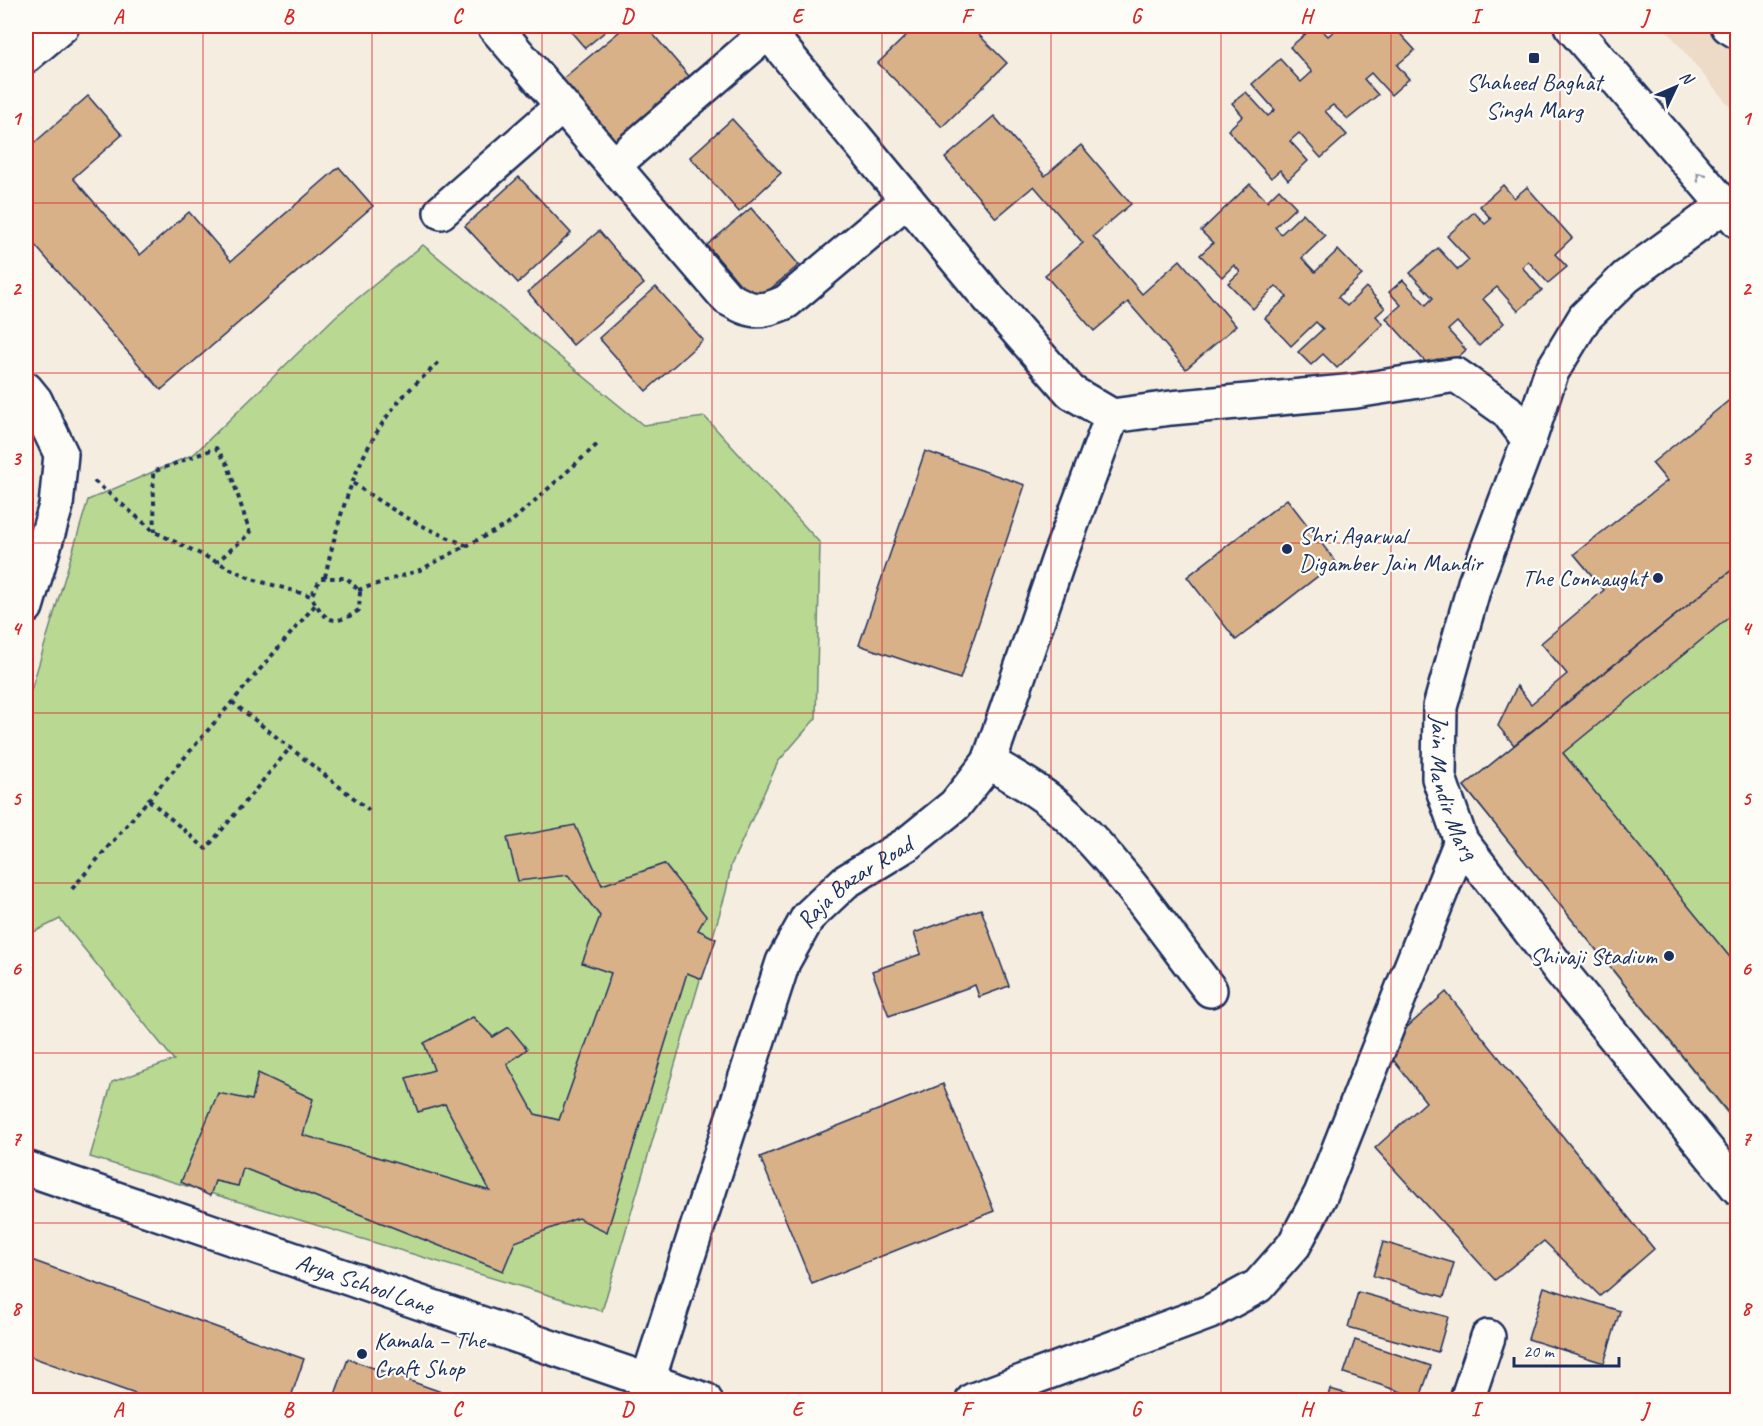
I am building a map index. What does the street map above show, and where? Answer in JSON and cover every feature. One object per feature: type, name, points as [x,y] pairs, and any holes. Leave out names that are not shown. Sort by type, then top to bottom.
[{"type":"street","points":[[26,56],[62,26]]},
{"type":"street","points":[[494,26],[727,298],[747,309],[766,311],[786,302],[907,200]]},
{"type":"street","points":[[1571,26],[1731,213]]},
{"type":"street","points":[[1728,26],[1737,32]]},
{"type":"street","points":[[614,165],[766,29],[907,200],[1071,392],[1112,416],[1356,391],[1456,375],[1507,411],[1529,440]]},
{"type":"street","points":[[441,212],[562,106]]},
{"type":"street","name":"Jain Mandir Marg","points":[[1731,213],[1626,277],[1585,317],[1551,373],[1529,440],[1475,583],[1440,706],[1439,778],[1461,841],[1560,970],[1737,1188]]},
{"type":"street","points":[[26,389],[35,400],[61,454],[56,506],[26,607]]},
{"type":"street","name":"Raja Bazar Road","points":[[648,1380],[783,962],[808,917],[845,882],[907,844],[955,806],[989,762],[1059,558],[1112,416]]},
{"type":"street","points":[[989,762],[1030,786],[1067,815],[1098,848],[1210,990]]},
{"type":"street","points":[[974,1401],[1210,1312],[1258,1286],[1294,1245],[1321,1194],[1461,841]]},
{"type":"street","name":"Arya School Lane","points":[[26,1167],[705,1401]]},
{"type":"street","points":[[1467,1401],[1488,1337]]},
{"type":"path","points":[[325,577],[340,511],[374,436],[399,400],[439,362]]},
{"type":"path","points":[[358,590],[420,570],[510,523],[600,442]]},
{"type":"path","points":[[155,532],[153,472],[216,448],[228,465],[250,532],[217,562]]},
{"type":"path","points":[[61,454],[155,532],[252,579],[311,596],[321,614],[333,621],[345,620],[359,610],[358,590],[347,578],[321,578],[311,596]]},
{"type":"path","points":[[353,483],[388,509],[431,532],[466,545]]},
{"type":"path","points":[[72,889],[316,604]]},
{"type":"path","points":[[232,702],[369,810]]},
{"type":"path","points":[[149,800],[206,849],[290,748]]},
{"type":"shaded area","points":[[1663,26],[1737,26],[1737,115],[1695,65]]},
{"type":"green space","points":[[423,245],[643,425],[705,417],[820,543],[816,718],[778,762],[731,865],[726,892],[602,1311],[90,1157],[112,1082],[174,1060],[60,919],[26,936],[26,707],[88,500],[194,454],[336,316]]},
{"type":"green space","name":"Shivaji Stadium","points":[[1737,565],[1737,1125],[1464,786]]},
{"type":"building","points":[[566,26],[612,26],[585,48]]},
{"type":"building","points":[[626,26],[646,26],[694,82],[616,148],[560,81]]},
{"type":"building","points":[[916,26],[970,26],[1007,63],[942,127],[878,63]]},
{"type":"building","points":[[1315,26],[1318,26],[1328,36],[1334,31],[1329,26],[1393,26],[1415,50],[1397,65],[1409,79],[1391,95],[1371,73],[1364,79],[1378,95],[1348,119],[1333,105],[1325,111],[1347,135],[1321,158],[1299,133],[1290,141],[1308,161],[1288,180],[1280,170],[1271,178],[1228,130],[1243,116],[1232,103],[1246,92],[1268,116],[1275,110],[1252,84],[1280,59],[1301,82],[1312,72],[1290,47]]},
{"type":"building","points":[[88,96],[122,135],[73,178],[140,255],[189,212],[231,261],[339,167],[373,206],[161,390],[26,235],[26,150]]},
{"type":"building","points":[[994,116],[1045,176],[1081,145],[1131,204],[1093,236],[1142,294],[1180,260],[1236,326],[1186,369],[1128,302],[1094,331],[1045,275],[1083,243],[1034,186],[996,218],[945,158]]},
{"type":"building","points":[[732,119],[781,173],[739,212],[690,157]]},
{"type":"building","points":[[519,177],[571,233],[518,283],[465,226]]},
{"type":"building","points":[[1250,184],[1267,201],[1279,189],[1296,207],[1275,227],[1281,234],[1303,213],[1325,236],[1302,258],[1315,272],[1338,250],[1362,275],[1338,297],[1347,306],[1366,287],[1385,308],[1376,316],[1383,324],[1337,368],[1323,354],[1311,365],[1298,352],[1323,329],[1316,322],[1291,346],[1265,318],[1287,297],[1276,286],[1253,309],[1228,283],[1240,272],[1234,265],[1222,277],[1200,255],[1213,243],[1201,231]]},
{"type":"building","points":[[1503,185],[1514,198],[1527,187],[1572,238],[1555,254],[1567,267],[1548,283],[1528,261],[1522,267],[1542,290],[1518,311],[1497,287],[1483,299],[1504,323],[1479,346],[1457,322],[1448,330],[1466,350],[1446,368],[1437,359],[1429,366],[1386,318],[1401,305],[1389,292],[1403,280],[1426,305],[1433,298],[1410,273],[1438,248],[1458,270],[1469,260],[1447,236],[1474,212],[1485,224],[1491,219],[1480,206]]},
{"type":"building","points":[[751,208],[799,265],[755,302],[707,245]]},
{"type":"building","points":[[599,231],[644,284],[573,345],[528,292]]},
{"type":"building","points":[[656,287],[703,340],[646,391],[599,338]]},
{"type":"building","name":"The Connaught","points":[[1738,393],[1738,565],[1514,745],[1498,726],[1517,686],[1531,704],[1567,674],[1541,643],[1604,590],[1574,554],[1667,481],[1652,463]]},
{"type":"building","points":[[925,451],[1025,485],[960,679],[859,645]]},
{"type":"building","points":[[1287,499],[1336,562],[1236,640],[1187,577]]},
{"type":"building","points":[[1738,565],[1738,610],[1563,753],[1738,967],[1738,1125],[1464,786]]},
{"type":"building","points":[[575,825],[602,885],[664,864],[706,916],[698,930],[716,939],[702,979],[687,973],[607,1232],[578,1218],[515,1242],[503,1271],[243,1168],[238,1186],[215,1181],[210,1196],[181,1182],[218,1093],[252,1100],[258,1073],[313,1099],[303,1135],[490,1191],[445,1104],[418,1112],[406,1078],[434,1070],[424,1043],[473,1017],[493,1037],[509,1027],[527,1049],[507,1064],[535,1114],[559,1120],[611,973],[582,963],[600,916],[568,875],[518,881],[507,838]]},
{"type":"building","points":[[981,909],[1009,986],[979,997],[975,985],[889,1016],[872,971],[921,954],[914,933]]},
{"type":"building","points":[[1446,992],[1654,1249],[1600,1296],[1544,1241],[1495,1280],[1375,1148],[1426,1102],[1384,1048]]},
{"type":"building","points":[[943,1084],[994,1211],[812,1284],[760,1157]]},
{"type":"building","points":[[1383,1242],[1454,1263],[1444,1297],[1373,1276]]},
{"type":"building","points":[[26,1258],[304,1359],[290,1400],[152,1400],[26,1355]]},
{"type":"building","points":[[1544,1287],[1620,1311],[1604,1363],[1528,1339]]},
{"type":"building","points":[[1358,1292],[1448,1317],[1438,1352],[1348,1327]]},
{"type":"building","points":[[1355,1340],[1431,1366],[1420,1398],[1344,1373]]},
{"type":"building","points":[[348,1359],[464,1400],[333,1400]]},
{"type":"building","points":[[1330,1389],[1369,1400],[1327,1400]]},
{"type":"place","name":"Shaheed Baghat Singh Marg","points":[[1534,58]]},
{"type":"place","name":"Shri Agarwal Digamber Jain Mandir","points":[[1287,549]]},
{"type":"place","name":"The Connaught","points":[[1658,578]]},
{"type":"place","name":"Shivaji Stadium","points":[[1669,956]]},
{"type":"place","name":"Kamala – The Craft Shop","points":[[362,1354]]}]
